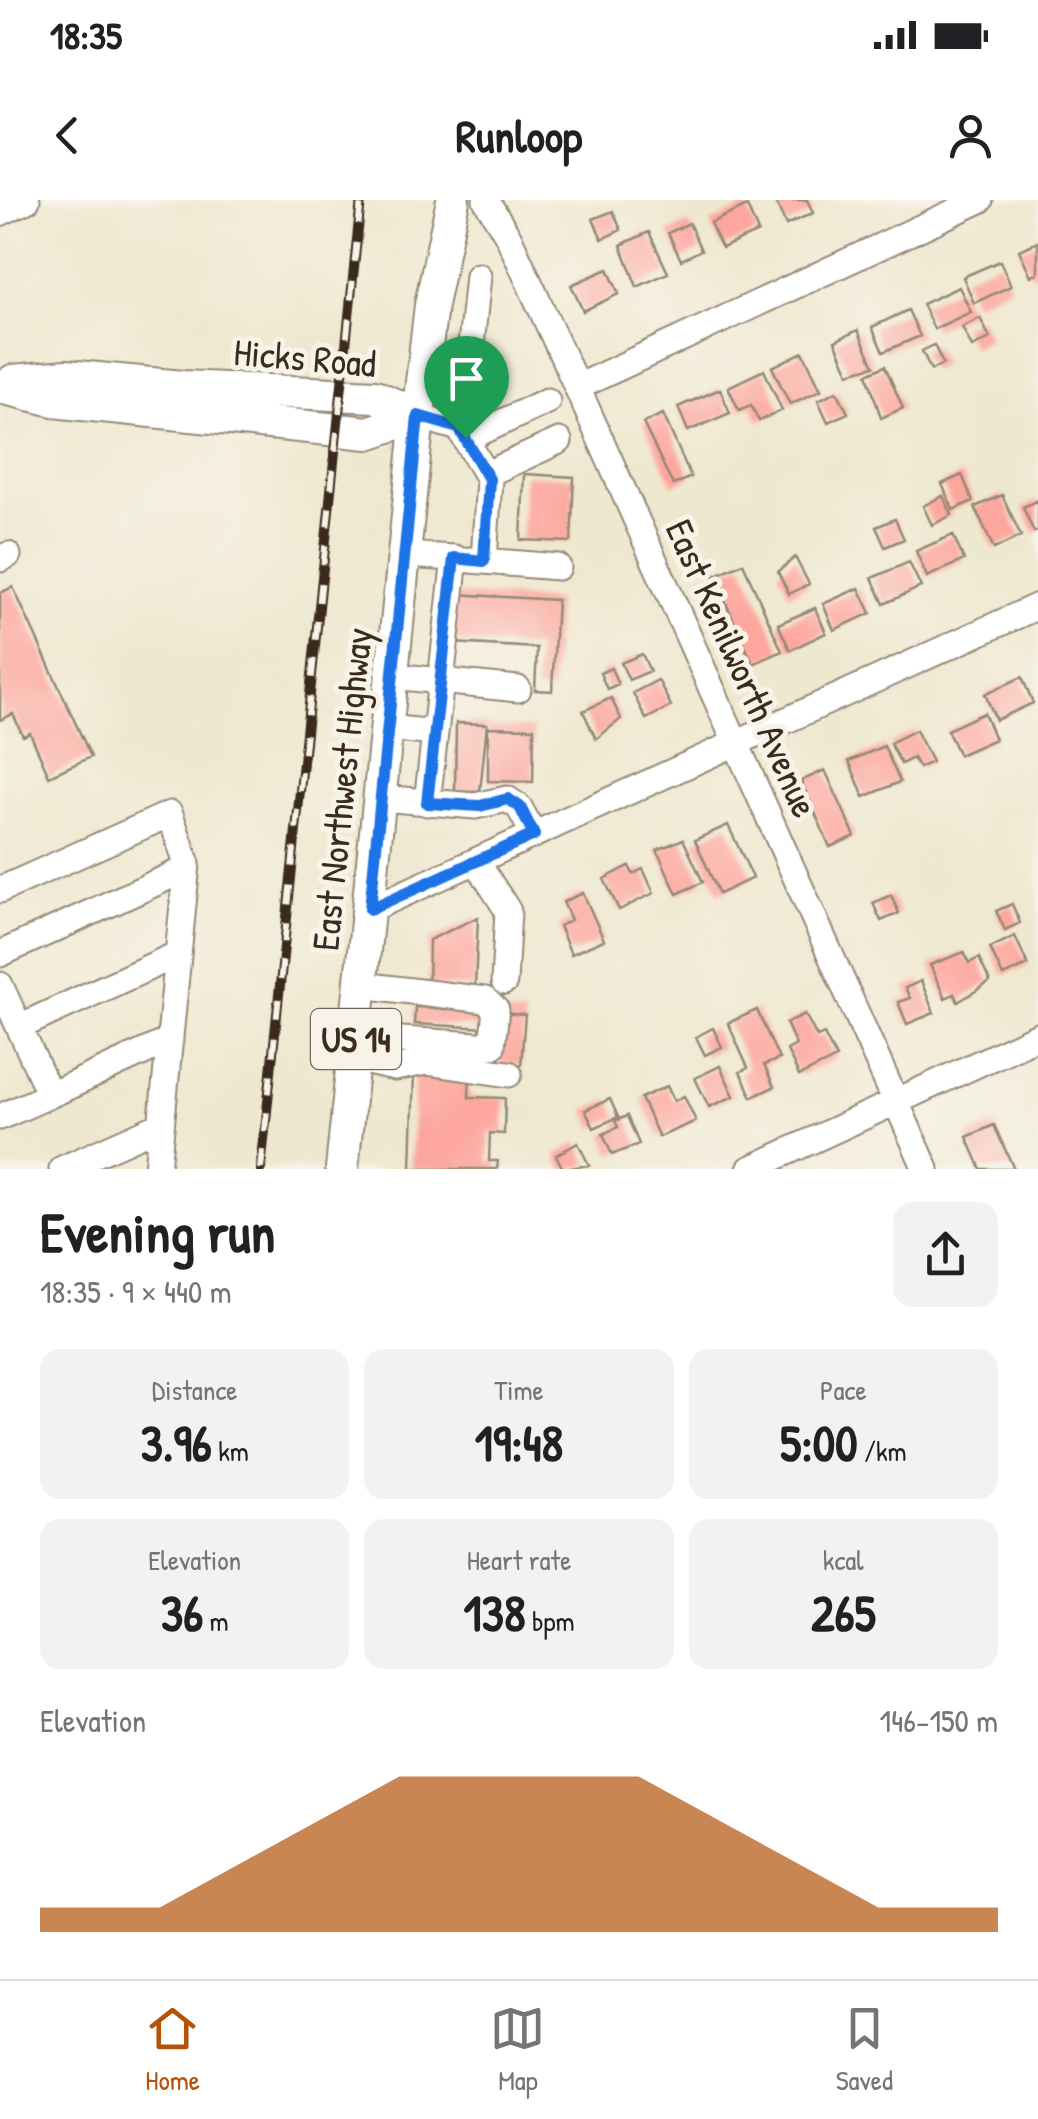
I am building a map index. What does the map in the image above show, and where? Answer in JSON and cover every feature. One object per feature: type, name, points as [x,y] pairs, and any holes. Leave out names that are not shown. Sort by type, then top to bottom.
[{"type":"main road","name":"US 14","points":[[418,416],[431,305],[453,200]]},
{"type":"main road","name":"Hicks Road","points":[[0,385],[66,376],[183,388],[375,396],[418,416]]},
{"type":"main road","name":"East Northwest Highway","points":[[342,1169],[418,416]]},
{"type":"street","points":[[0,213],[26,200]]},
{"type":"street","name":"East Kenilworth Avenue","points":[[486,200],[508,236],[578,387],[926,1169]]},
{"type":"street","points":[[578,387],[980,200]]},
{"type":"street","points":[[478,276],[468,398],[474,435],[487,474],[484,561]]},
{"type":"street","points":[[474,435],[548,401]]},
{"type":"street","points":[[418,416],[452,424],[474,435]]},
{"type":"street","points":[[487,474],[559,441]]},
{"type":"street","points":[[404,555],[558,567]]},
{"type":"street","points":[[427,803],[454,558]]},
{"type":"street","points":[[370,909],[1038,606]]},
{"type":"street","points":[[393,676],[518,688]]},
{"type":"street","points":[[388,728],[435,733]]},
{"type":"street","points":[[381,798],[480,806],[508,799],[520,807],[534,835]]},
{"type":"street","points":[[0,890],[170,814],[184,847],[186,870],[157,1169]]},
{"type":"street","points":[[476,861],[508,910],[504,982]]},
{"type":"street","points":[[0,954],[186,870]]},
{"type":"street","points":[[19,1027],[178,954]]},
{"type":"street","points":[[0,985],[50,1095]]},
{"type":"street","points":[[355,1048],[492,1046],[496,1010],[485,1000],[362,985]]},
{"type":"street","points":[[750,1169],[1038,1036]]},
{"type":"street","points":[[0,1117],[170,1040]]},
{"type":"street","points":[[355,1048],[395,1068],[426,1062],[509,1074]]},
{"type":"street","points":[[62,1169],[162,1124]]},
{"type":"building","points":[[775,200],[807,200],[813,213],[786,225]]},
{"type":"building","points":[[747,206],[758,232],[722,248],[710,223]]},
{"type":"building","points":[[613,211],[621,230],[602,239],[593,219]]},
{"type":"building","points":[[689,223],[701,250],[681,260],[668,233]]},
{"type":"building","points":[[649,232],[668,273],[637,287],[621,245]]},
{"type":"building","points":[[1038,242],[1038,273],[1031,276],[1019,250]]},
{"type":"building","points":[[1000,261],[1011,286],[974,303],[963,277]]},
{"type":"building","points":[[608,269],[619,294],[583,311],[571,285]]},
{"type":"building","points":[[959,287],[971,312],[934,329],[922,304]]},
{"type":"building","points":[[908,310],[920,336],[883,352],[872,327]]},
{"type":"building","points":[[980,318],[990,338],[972,347],[962,327]]},
{"type":"building","points":[[858,330],[874,366],[849,373],[835,341]]},
{"type":"building","points":[[934,345],[943,364],[931,370],[922,351]]},
{"type":"building","points":[[803,352],[821,390],[790,404],[772,367]]},
{"type":"building","points":[[885,366],[903,408],[881,418],[867,374]]},
{"type":"building","points":[[764,370],[782,410],[759,421],[751,405],[739,410],[728,387]]},
{"type":"building","points":[[720,389],[730,413],[688,431],[678,407]]},
{"type":"building","points":[[837,391],[848,413],[828,422],[818,400]]},
{"type":"building","points":[[663,414],[691,477],[673,485],[643,423]]},
{"type":"building","points":[[524,474],[574,477],[571,542],[521,540]]},
{"type":"building","points":[[962,475],[973,501],[953,510],[942,484]]},
{"type":"building","points":[[1002,495],[1021,536],[994,549],[975,507]]},
{"type":"building","points":[[943,496],[952,515],[932,525],[923,506]]},
{"type":"building","points":[[1038,500],[1038,531],[1034,532],[1023,507]]},
{"type":"building","points":[[895,519],[904,539],[885,547],[876,527]]},
{"type":"building","points":[[953,535],[964,560],[927,577],[916,551]]},
{"type":"building","points":[[795,557],[809,584],[789,594],[778,572]]},
{"type":"building","points":[[909,562],[921,587],[884,604],[872,578]]},
{"type":"building","points":[[743,563],[782,651],[753,664],[714,576]]},
{"type":"building","points":[[13,587],[91,757],[49,776],[30,733],[23,736],[13,714],[0,720],[0,593]]},
{"type":"building","points":[[859,588],[871,613],[834,630],[823,604]]},
{"type":"building","points":[[455,594],[557,600],[552,691],[535,690],[537,648],[453,643]]},
{"type":"building","points":[[815,608],[826,633],[790,650],[778,624]]},
{"type":"building","points":[[642,654],[650,671],[629,680],[621,663]]},
{"type":"building","points":[[611,668],[618,684],[607,689],[600,673]]},
{"type":"building","points":[[1022,677],[1033,703],[996,720],[985,694]]},
{"type":"building","points":[[658,680],[671,706],[646,719],[633,693]]},
{"type":"building","points":[[611,698],[621,719],[596,739],[583,711]]},
{"type":"building","points":[[984,713],[995,739],[959,755],[947,730]]},
{"type":"building","points":[[456,723],[487,724],[480,792],[455,792]]},
{"type":"building","points":[[488,727],[534,728],[533,782],[488,781]]},
{"type":"building","points":[[916,730],[932,762],[919,768],[913,758],[901,764],[890,743]]},
{"type":"building","points":[[884,746],[900,782],[864,797],[849,761]]},
{"type":"building","points":[[825,770],[855,836],[830,847],[801,781]]},
{"type":"building","points":[[728,825],[753,878],[719,894],[695,840]]},
{"type":"building","points":[[683,839],[703,882],[677,894],[657,850]]},
{"type":"building","points":[[629,866],[633,874],[643,869],[654,893],[619,910],[604,879]]},
{"type":"building","points":[[583,893],[604,940],[571,954],[559,926],[571,920],[563,902]]},
{"type":"building","points":[[891,895],[899,913],[881,921],[873,903]]},
{"type":"building","points":[[1012,904],[1020,923],[1005,930],[996,911]]},
{"type":"building","points":[[478,917],[475,988],[428,986],[429,940]]},
{"type":"building","points":[[1015,936],[1028,965],[1003,976],[990,948]]},
{"type":"building","points":[[964,952],[969,963],[979,958],[990,982],[958,1002],[954,994],[945,998],[930,965]]},
{"type":"building","points":[[921,981],[934,1013],[907,1024],[898,1002],[910,998],[905,988]]},
{"type":"building","points":[[415,1007],[489,1012],[488,1028],[414,1024]]},
{"type":"building","points":[[757,1010],[779,1059],[764,1065],[774,1087],[752,1097],[740,1072],[748,1068],[728,1023]]},
{"type":"building","points":[[502,1013],[525,1015],[521,1065],[498,1063]]},
{"type":"building","points":[[805,1014],[817,1037],[824,1034],[836,1058],[799,1076],[787,1050],[796,1045],[786,1023]]},
{"type":"building","points":[[713,1028],[722,1047],[705,1055],[696,1037]]},
{"type":"building","points":[[720,1066],[734,1096],[709,1107],[695,1078]]},
{"type":"building","points":[[414,1070],[470,1072],[469,1097],[505,1098],[504,1134],[490,1133],[489,1161],[498,1161],[497,1169],[411,1169]]},
{"type":"building","points":[[667,1086],[674,1101],[684,1096],[696,1121],[659,1137],[641,1098]]},
{"type":"building","points":[[610,1099],[618,1117],[594,1128],[585,1110]]},
{"type":"building","points":[[627,1116],[639,1144],[612,1155],[603,1134],[618,1127],[615,1121]]},
{"type":"building","points":[[994,1125],[1014,1169],[981,1169],[967,1137]]},
{"type":"building","points":[[578,1143],[589,1165],[563,1169],[556,1155]]},
{"type":"railway","points":[[261,1169],[361,200]]},
{"type":"route","points":[[418,416],[452,424],[466,438],[489,479],[484,561],[454,558],[427,803],[480,806],[508,799],[520,807],[534,835],[370,909],[418,416]]}]
